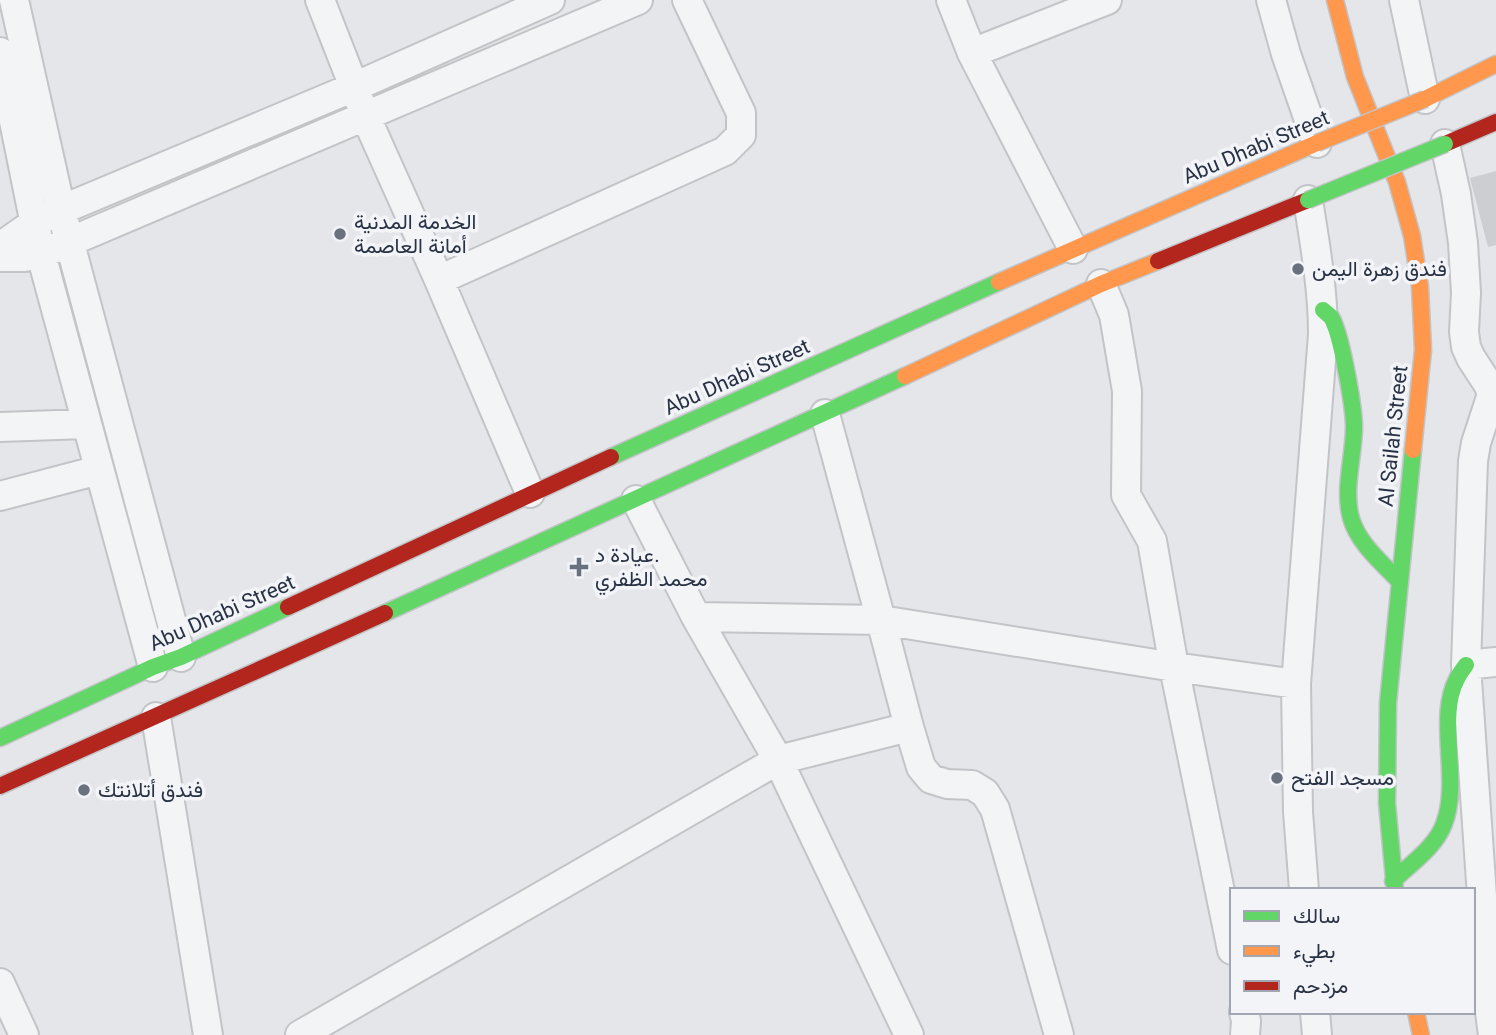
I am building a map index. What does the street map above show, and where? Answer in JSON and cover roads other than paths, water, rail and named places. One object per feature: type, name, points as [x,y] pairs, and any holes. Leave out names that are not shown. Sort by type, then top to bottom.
[{"type":"main road","name":"Al Sailah Street","points":[[1335,0],[1355,77],[1397,182],[1412,236],[1420,287],[1423,350],[1388,702],[1387,803],[1394,885]]},
{"type":"main road","name":"Abu Dhabi Street","points":[[0,738],[153,667],[181,657],[530,493],[1077,254],[1317,143],[1425,99],[1496,64]]},
{"type":"main road","points":[[0,786],[825,414],[1097,280],[1308,201],[1496,121]]},
{"type":"main road","points":[[1323,310],[1335,324],[1353,409],[1348,498],[1351,517],[1359,536],[1370,551],[1399,581]]},
{"type":"main road","points":[[1394,885],[1444,826],[1450,793],[1450,702],[1453,685],[1466,666]]},
{"type":"main road","points":[[1416,1014],[1421,1035]]},
{"type":"street","points":[[14,0],[61,210],[181,657]]},
{"type":"street","points":[[320,0],[365,115],[530,493]]},
{"type":"street","points":[[0,247],[34,223],[61,210],[354,87],[550,0]]},
{"type":"street","points":[[0,257],[41,254],[638,0]]},
{"type":"street","points":[[439,280],[725,152],[741,135],[741,113],[687,0]]},
{"type":"street","points":[[951,0],[972,53],[1077,254]]},
{"type":"street","points":[[972,53],[1107,0]]},
{"type":"street","points":[[1271,0],[1286,54],[1317,143]]},
{"type":"street","points":[[1404,0],[1425,99]]},
{"type":"street","points":[[0,51],[41,254],[153,667]]},
{"type":"street","points":[[1445,144],[1463,243],[1466,347],[1494,393],[1476,443],[1473,461],[1466,666],[1493,1035]]},
{"type":"street","points":[[1304,888],[1298,812],[1296,684],[1323,334],[1320,275],[1308,201]]},
{"type":"street","points":[[1097,280],[1114,315],[1127,391],[1126,495],[1152,541],[1174,667],[1230,940]]},
{"type":"street","points":[[825,414],[921,767],[931,779],[947,784],[972,785],[985,793],[995,809],[1059,1035]]},
{"type":"street","points":[[0,427],[86,424]]},
{"type":"street","points":[[0,496],[99,470]]},
{"type":"street","points":[[636,500],[696,617],[778,761],[899,1032]]},
{"type":"street","points":[[696,617],[881,620],[1296,684]]},
{"type":"street","points":[[1466,666],[1496,662]]},
{"type":"street","points":[[156,717],[208,1035]]},
{"type":"street","points":[[300,1035],[778,761],[909,727]]},
{"type":"street","points":[[0,983],[24,1035]]},
{"type":"street","points":[[1244,1014],[1245,1035]]},
{"type":"street","points":[[1315,1014],[1317,1035]]},
{"type":"place","name":"الخدمة المدنية أمانة العاصمة","points":[[340,234]]},
{"type":"place","name":"فندق زهرة اليمن","points":[[1298,269]]},
{"type":"place","name":"عيادة د. محمد الظفري","points":[[579,567]]},
{"type":"place","name":"مسجد الفتح","points":[[1277,778]]},
{"type":"place","name":"فندق أتلانتك","points":[[84,790]]}]
